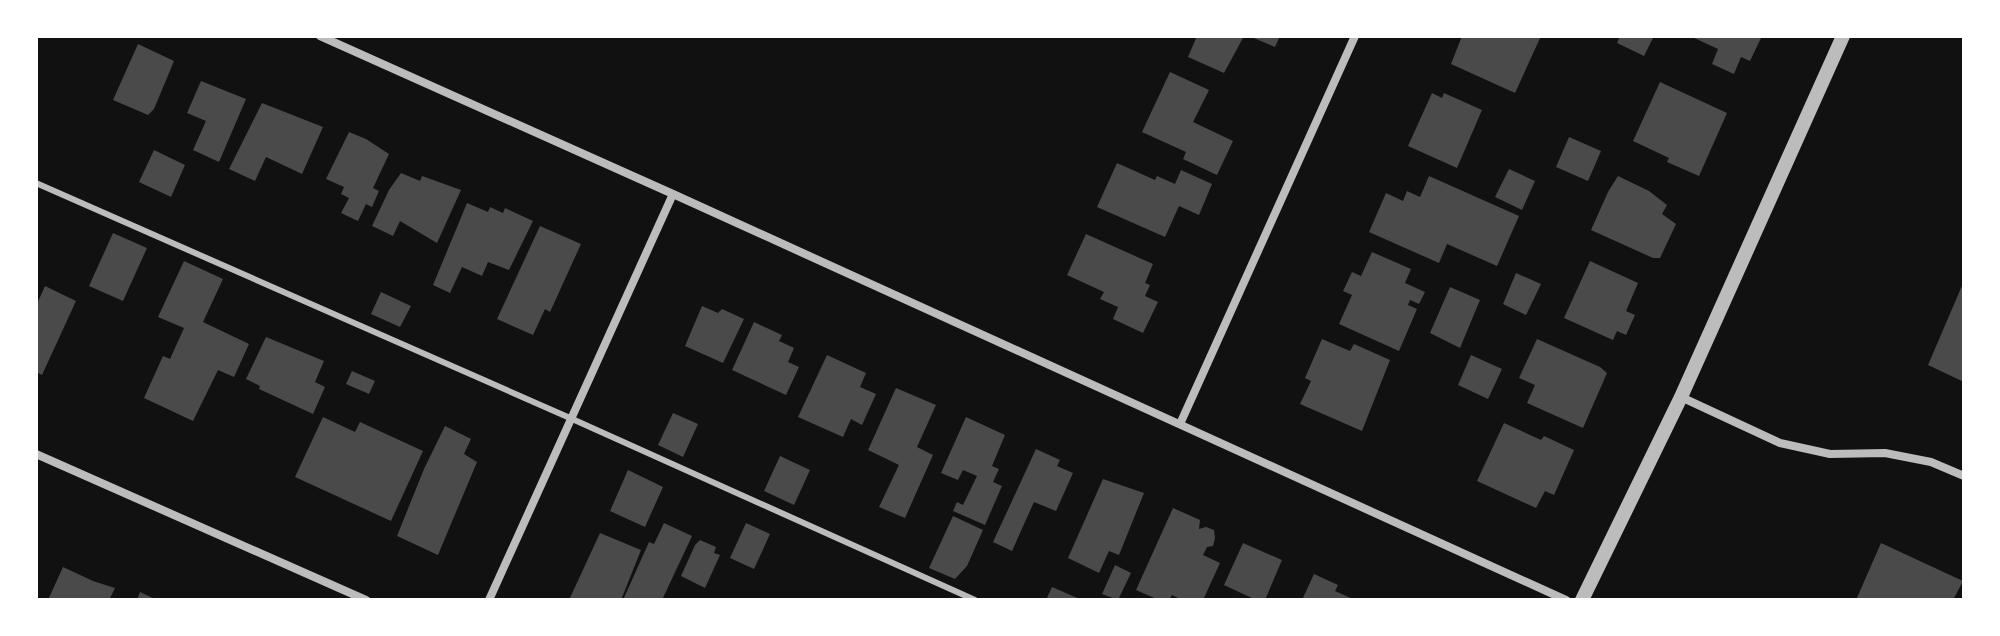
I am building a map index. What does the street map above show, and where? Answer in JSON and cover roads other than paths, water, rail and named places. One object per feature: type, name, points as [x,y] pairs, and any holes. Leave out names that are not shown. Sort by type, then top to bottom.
[{"type":"street","points":[[320,36],[1566,600]]},
{"type":"street","points":[[1180,424],[1355,36]]},
{"type":"street","points":[[1582,600],[1681,397],[1843,36]]},
{"type":"street","points":[[489,600],[673,194]]},
{"type":"street","points":[[1681,397],[1780,443],[1830,454],[1885,453],[1931,462],[1964,476]]},
{"type":"street","points":[[36,454],[366,600]]},
{"type":"lane","points":[[36,183],[975,600]]}]
